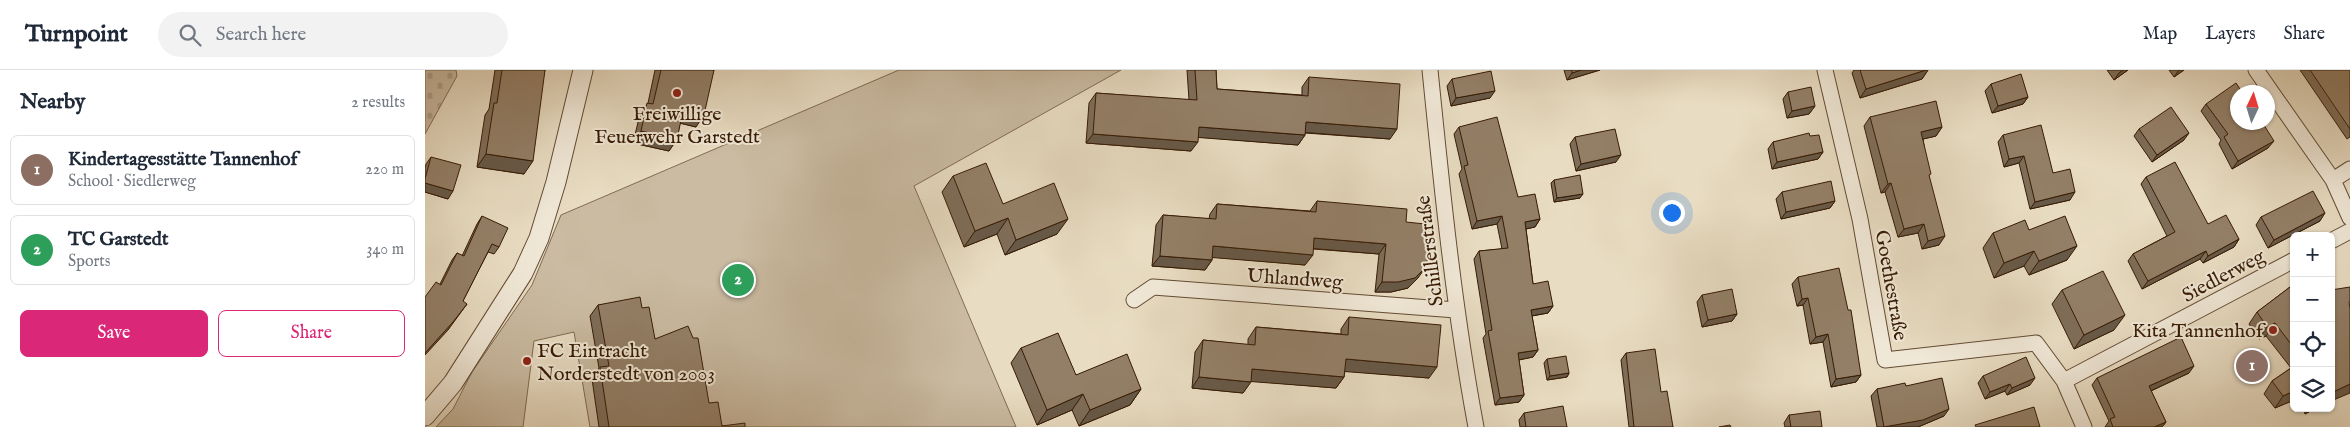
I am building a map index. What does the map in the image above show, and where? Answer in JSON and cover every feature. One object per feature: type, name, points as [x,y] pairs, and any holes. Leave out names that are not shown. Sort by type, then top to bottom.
[{"type":"street","points":[[425,416],[453,382],[523,274],[539,238],[556,182],[583,70]]},
{"type":"street","name":"Schillerstraße","points":[[1430,70],[1456,310],[1476,427]]},
{"type":"street","name":"Goethestraße","points":[[1825,70],[1860,219],[1885,360],[2036,343],[2064,381]]},
{"type":"street","points":[[2257,70],[2333,180],[2350,218]]},
{"type":"street","points":[[2333,180],[2350,169]]},
{"type":"street","points":[[2335,239],[2350,231]]},
{"type":"street","name":"Siedlerweg","points":[[2064,381],[2290,262]]},
{"type":"street","name":"Uhlandweg","points":[[1135,300],[1153,287],[1456,310]]},
{"type":"street","points":[[2064,381],[2084,427]]},
{"type":"green space","points":[[425,70],[456,70],[457,76],[425,134]]},
{"type":"green space","points":[[899,70],[1121,70],[914,186],[1016,427],[590,427],[574,332],[534,341],[523,427],[436,427],[453,409],[472,372],[532,285],[561,215]]},
{"type":"building","points":[[502,70],[545,70],[533,161],[486,154],[494,103],[497,103]]},
{"type":"building","name":"Freiwillige Feuerwehr Garstedt","points":[[661,70],[714,70],[704,115],[683,111],[677,139],[641,131],[647,103],[653,104]]},
{"type":"building","points":[[1195,70],[1216,70],[1217,89],[1308,96],[1309,77],[1400,84],[1397,129],[1306,122],[1305,135],[1199,127],[1198,142],[1093,134],[1096,93],[1197,100]]},
{"type":"building","points":[[1860,70],[1926,70],[1866,89]]},
{"type":"building","points":[[2310,70],[2350,70],[2350,129]]},
{"type":"building","points":[[1491,71],[1495,91],[1456,98],[1452,79]]},
{"type":"building","points":[[2021,74],[2028,97],[1998,106],[1991,84]]},
{"type":"building","points":[[1811,87],[1815,106],[1792,111],[1788,92]]},
{"type":"building","points":[[2230,87],[2230,130],[2267,130],[2274,141],[2238,161],[2224,137],[2228,134],[2206,104]]},
{"type":"building","points":[[1936,101],[1942,127],[1921,132],[1931,174],[1929,175],[1945,236],[1928,241],[1924,224],[1904,229],[1891,183],[1888,184],[1870,117]]},
{"type":"building","points":[[2171,107],[2189,133],[2157,155],[2139,129]]},
{"type":"building","points":[[1497,117],[1518,197],[1535,194],[1540,219],[1525,222],[1533,284],[1548,281],[1553,306],[1531,310],[1538,350],[1518,353],[1524,395],[1500,398],[1488,331],[1492,330],[1479,251],[1508,248],[1502,216],[1477,221],[1464,166],[1468,165],[1459,127]]},
{"type":"building","points":[[2041,125],[2053,173],[2070,169],[2075,192],[2035,202],[2024,156],[2009,159],[2003,135]]},
{"type":"building","points":[[1615,129],[1621,155],[1581,164],[1575,137]]},
{"type":"building","points":[[1809,133],[1810,136],[1819,135],[1823,152],[1777,162],[1773,142]]},
{"type":"building","points":[[431,157],[461,165],[453,191],[425,183]]},
{"type":"building","points":[[2175,162],[2208,224],[2226,215],[2239,239],[2208,256],[2206,251],[2148,281],[2133,254],[2175,232],[2146,177]]},
{"type":"building","points":[[986,163],[1003,204],[1054,183],[1068,219],[1016,240],[1008,218],[975,231],[953,176]]},
{"type":"building","points":[[1580,175],[1583,194],[1557,198],[1554,180]]},
{"type":"building","points":[[1831,181],[1835,201],[1786,212],[1782,192]]},
{"type":"building","points":[[2313,191],[2325,213],[2274,240],[2261,217]]},
{"type":"building","points":[[1317,201],[1407,209],[1406,222],[1425,224],[1429,254],[1425,268],[1415,278],[1398,282],[1382,282],[1386,244],[1314,238],[1313,255],[1213,246],[1212,260],[1160,256],[1163,215],[1216,219],[1217,204],[1316,212]]},
{"type":"building","points":[[482,216],[508,228],[499,247],[492,244],[463,301],[467,304],[425,353],[425,297],[436,282],[441,285],[457,253],[464,256]]},
{"type":"building","points":[[2065,216],[2077,246],[2039,261],[2034,251],[2004,263],[1993,233],[2025,220],[2029,230]]},
{"type":"building","points":[[1839,268],[1848,310],[1851,310],[1861,375],[1836,379],[1828,334],[1816,337],[1808,298],[1802,299],[1798,277]]},
{"type":"building","points":[[2103,271],[2125,315],[2084,335],[2062,290]]},
{"type":"building","points":[[2290,287],[2290,343],[2275,323],[2267,327],[2257,312]]},
{"type":"building","points":[[2350,287],[2350,384],[2335,391],[2335,322],[2335,289]]},
{"type":"building","points":[[1732,289],[1737,314],[1708,320],[1702,295]]},
{"type":"building","points":[[640,297],[642,308],[649,307],[655,339],[688,326],[693,338],[698,338],[709,403],[718,402],[722,426],[745,423],[745,427],[609,427],[600,367],[609,366],[598,305]]},
{"type":"building","points":[[1349,317],[1441,325],[1437,367],[1346,359],[1344,377],[1252,369],[1251,382],[1199,377],[1203,340],[1255,345],[1256,327],[1348,335]]},
{"type":"building","points":[[1058,333],[1076,375],[1127,354],[1141,389],[1090,410],[1083,394],[1047,410],[1021,348]]},
{"type":"building","points":[[2181,337],[2194,366],[2149,386],[2166,422],[2154,427],[2113,427],[2110,419],[2115,417],[2097,378]]},
{"type":"building","points":[[1655,349],[1661,392],[1667,391],[1673,427],[1634,427],[1626,353]]},
{"type":"building","points":[[1566,356],[1569,373],[1550,376],[1547,359]]},
{"type":"building","points":[[2026,357],[2035,378],[2012,388],[2010,384],[1990,392],[1983,376]]},
{"type":"building","points":[[2290,369],[2290,393],[2283,396],[2272,381]]},
{"type":"building","points":[[1942,378],[1949,409],[1923,420],[1884,427],[1877,389],[1905,383],[1906,386]]},
{"type":"building","points":[[1563,406],[1567,427],[1526,427],[1524,413]]},
{"type":"building","points":[[2034,407],[2040,427],[1976,427],[1975,425]]},
{"type":"building","points":[[1820,411],[1822,427],[1791,427],[1789,415]]},
{"type":"place","name":"Freiwillige Feuerwehr Garstedt","points":[[677,93]]},
{"type":"place","name":"TC Garstedt","points":[[738,280]]},
{"type":"place","name":"Kita Tannenhof","points":[[2273,330]]},
{"type":"place","name":"FC Eintracht Norderstedt von 2003","points":[[527,361]]},
{"type":"place","name":"Kindertagesstätte Tannenhof","points":[[2252,366]]}]
